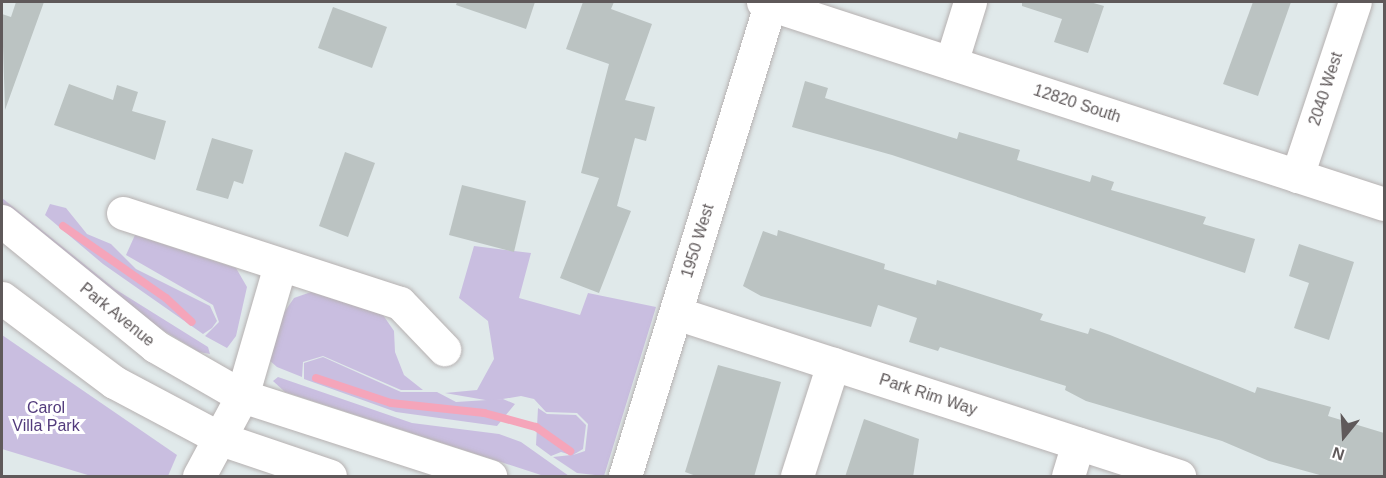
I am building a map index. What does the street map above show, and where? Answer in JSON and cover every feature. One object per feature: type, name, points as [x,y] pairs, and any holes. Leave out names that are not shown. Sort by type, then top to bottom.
[{"type":"street","points":[[951,63],[970,2]]},
{"type":"street","name":"2040 West","points":[[1297,176],[1355,2]]},
{"type":"street","name":"12820 South","points":[[766,4],[1384,204]]},
{"type":"street","name":"1950 West","points":[[625,477],[676,313],[766,4]]},
{"type":"street","points":[[123,213],[400,303],[444,349]]},
{"type":"street","name":"Park Avenue","points":[[2,221],[155,346],[242,396],[490,477]]},
{"type":"street","points":[[199,477],[242,396],[280,265]]},
{"type":"street","points":[[2,298],[114,382],[221,439],[330,477]]},
{"type":"street","name":"Park Rim Way","points":[[676,313],[1179,477]]},
{"type":"street","points":[[797,477],[833,364]]},
{"type":"street","points":[[1068,477],[1078,444]]},
{"type":"green space","points":[[2,198],[115,289],[208,347],[210,354],[199,352],[111,299],[2,205]]},
{"type":"green space","points":[[50,204],[66,208],[87,234],[111,244],[136,269],[210,306],[217,321],[212,328],[203,334],[103,264],[45,215]]},
{"type":"green space","points":[[135,235],[236,268],[247,287],[236,336],[227,348],[205,336],[219,322],[213,305],[126,255]]},
{"type":"green space","points":[[474,246],[531,253],[519,298],[580,315],[588,293],[656,307],[604,476],[577,473],[553,457],[571,455],[561,452],[551,456],[536,445],[538,408],[547,414],[576,415],[586,425],[583,449],[573,455],[585,451],[588,424],[577,413],[546,412],[534,399],[521,396],[491,401],[445,393],[477,390],[494,359],[488,321],[459,298]]},
{"type":"green space","points":[[311,292],[383,315],[394,331],[395,352],[404,375],[423,390],[401,390],[323,356],[303,362],[302,377],[277,367],[269,360],[283,314],[294,298]]},
{"type":"green space","name":"Carol Villa Park","points":[[2,335],[177,455],[168,476],[91,476],[2,449]]},
{"type":"green space","points":[[323,357],[401,392],[437,392],[456,402],[503,399],[515,404],[497,426],[396,412],[304,379],[304,363]]},
{"type":"green space","points":[[278,377],[412,423],[499,434],[521,442],[569,476],[544,476],[285,392],[273,381]]},
{"type":"building","points":[[16,2],[44,2],[5,110],[2,14],[11,17]]},
{"type":"building","points":[[457,2],[535,2],[526,29],[456,5]]},
{"type":"building","points":[[583,2],[614,2],[611,9],[652,24],[625,100],[655,107],[646,141],[635,138],[617,206],[631,211],[599,293],[560,278],[599,178],[581,173],[609,64],[566,49]]},
{"type":"building","points":[[1022,2],[1090,2],[1104,6],[1088,53],[1054,42],[1062,19],[1022,6]]},
{"type":"building","points":[[1253,2],[1291,2],[1258,96],[1223,84]]},
{"type":"building","points":[[333,7],[387,27],[372,68],[318,48]]},
{"type":"building","points":[[805,81],[828,88],[825,98],[957,139],[959,132],[1020,150],[1017,160],[1090,182],[1092,175],[1114,182],[1111,190],[1206,217],[1203,224],[1255,239],[1245,273],[892,155],[792,127]]},
{"type":"building","points":[[69,84],[113,100],[117,85],[138,92],[132,111],[166,121],[155,160],[54,125]]},
{"type":"building","points":[[212,138],[253,150],[243,184],[234,181],[228,199],[196,190]]},
{"type":"building","points":[[345,152],[375,163],[348,237],[319,226]]},
{"type":"building","points":[[462,185],[526,201],[514,252],[449,235]]},
{"type":"building","points":[[778,230],[885,264],[884,269],[936,285],[937,280],[1043,314],[1040,320],[1088,334],[1090,328],[1255,393],[1257,387],[1331,407],[1328,416],[1384,433],[1384,477],[1327,477],[1269,461],[1222,441],[1086,401],[1065,390],[1066,386],[940,347],[938,351],[909,342],[917,318],[878,305],[871,327],[761,296],[743,286],[763,231],[777,236]]},
{"type":"building","points":[[1299,244],[1354,262],[1329,340],[1294,328],[1309,283],[1289,276]]},
{"type":"building","points":[[718,365],[781,382],[754,477],[699,477],[685,472]]},
{"type":"building","points":[[864,419],[919,439],[913,477],[845,477]]},
{"type":"waterway","points":[[63,226],[166,298],[192,322]]},
{"type":"waterway","points":[[316,378],[391,403],[484,413],[536,427],[570,451]]}]
